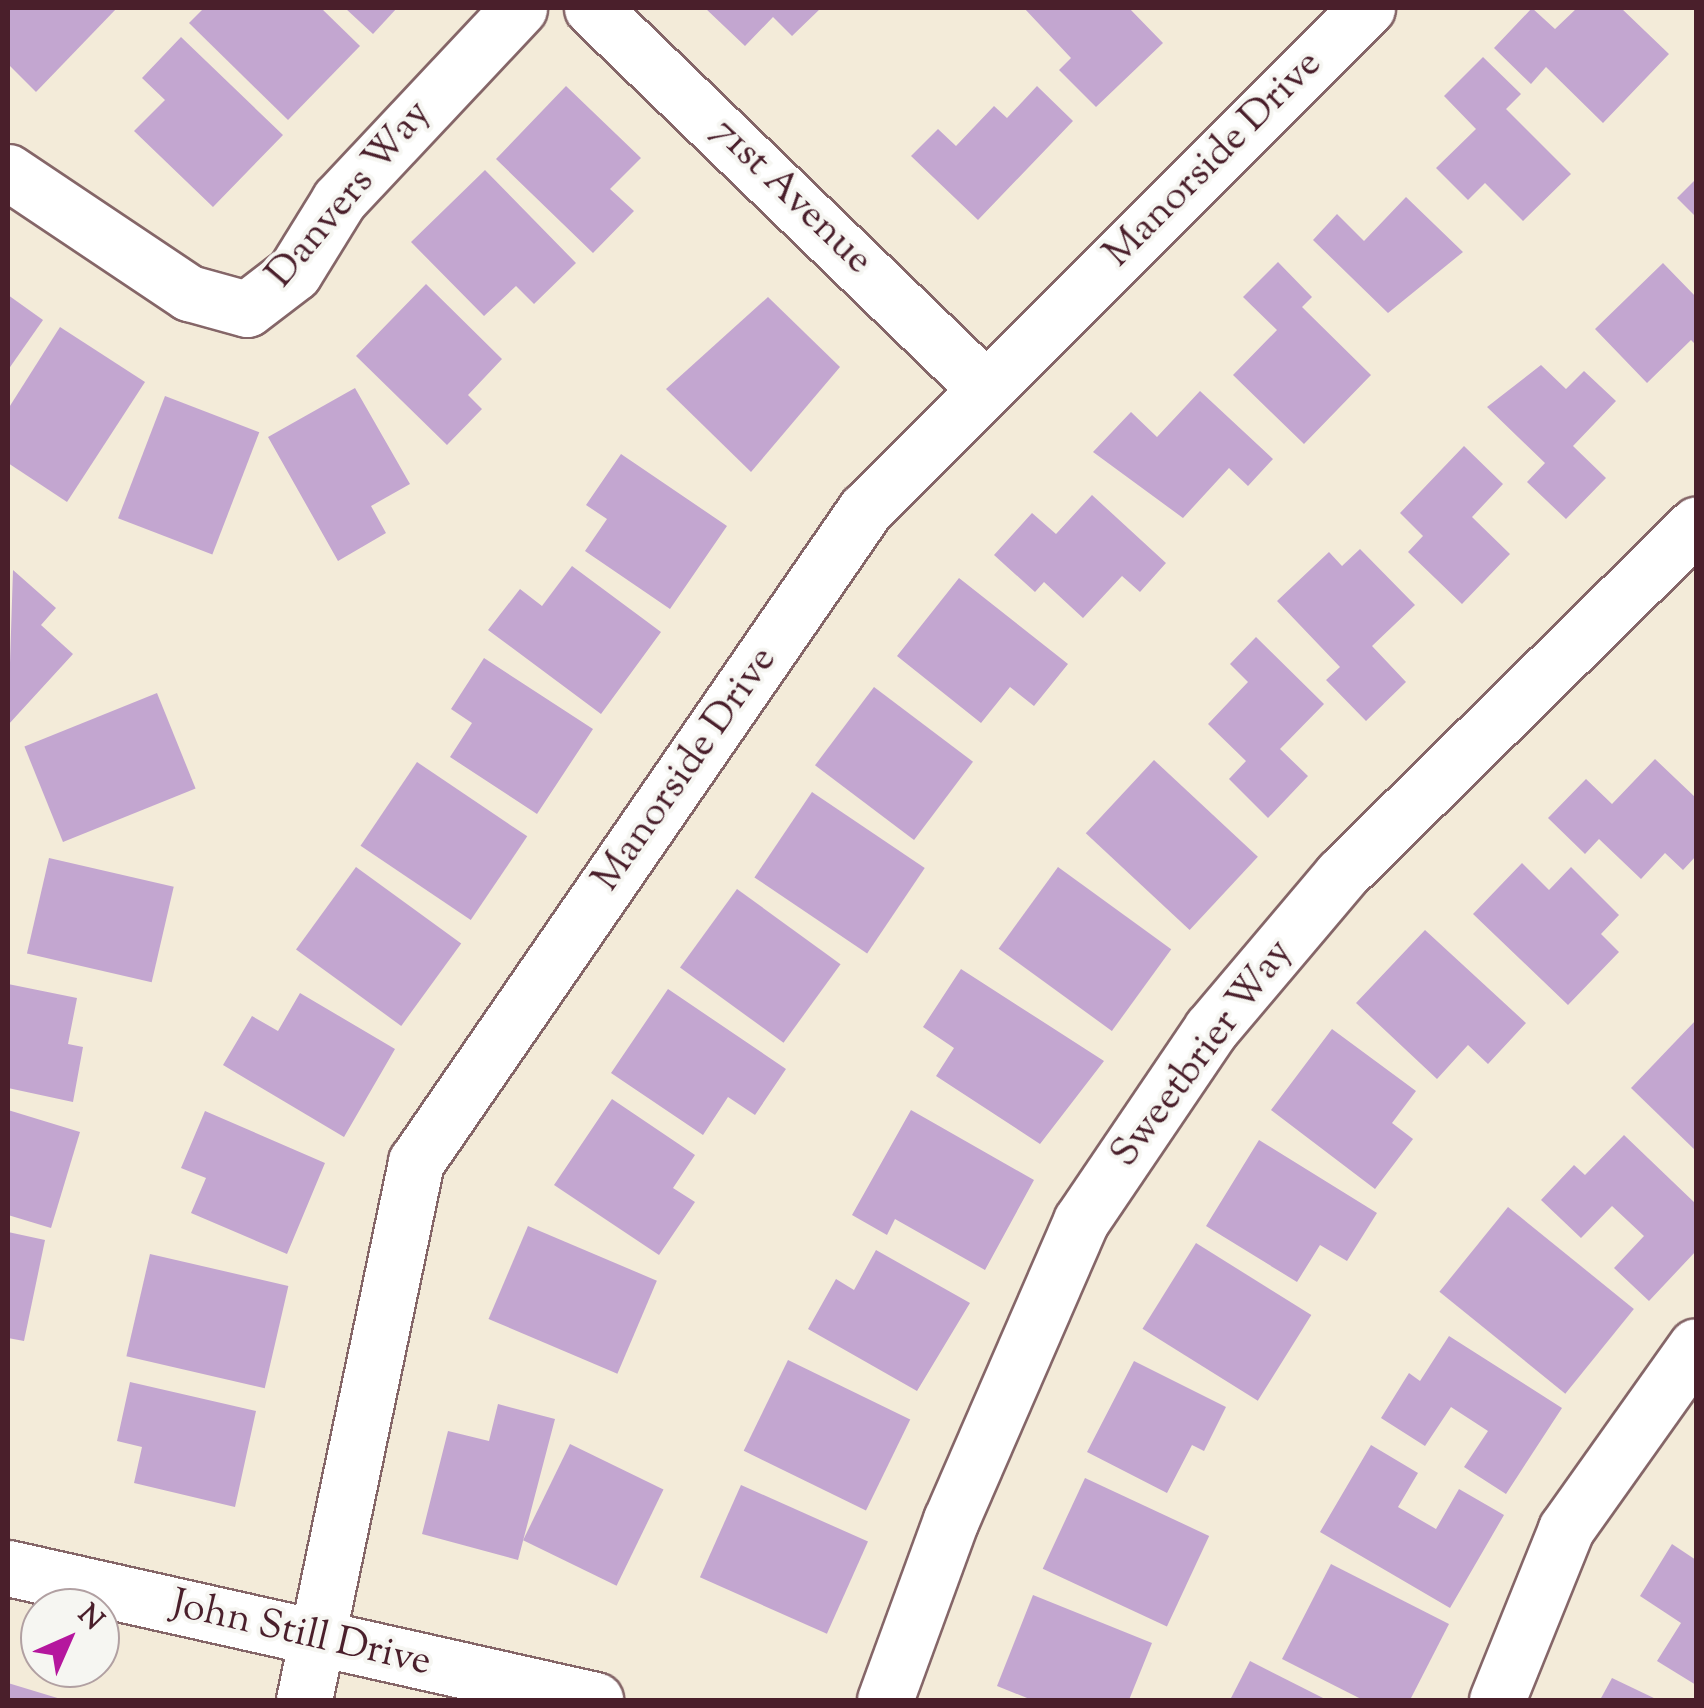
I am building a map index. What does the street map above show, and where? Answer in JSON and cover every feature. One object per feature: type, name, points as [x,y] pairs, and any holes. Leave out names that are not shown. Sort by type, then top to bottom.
[{"type":"street","name":"Danvers Way","points":[[8,172],[190,293],[247,309],[294,274],[359,176],[519,8]]},
{"type":"street","name":"71st Avenue","points":[[592,8],[986,389]]},
{"type":"street","name":"Manorside Drive","points":[[304,1700],[313,1639],[416,1162],[865,510],[1367,8]]},
{"type":"street","name":"Sweetbrier Way","points":[[885,1700],[1081,1221],[1211,1029],[1341,875],[1696,525]]},
{"type":"street","points":[[1497,1700],[1566,1529],[1696,1346]]},
{"type":"street","name":"John Still Drive","points":[[8,1568],[595,1700]]},
{"type":"building","points":[[8,8],[117,8],[36,92],[8,64]]},
{"type":"building","points":[[204,8],[321,8],[360,46],[288,120],[189,23]]},
{"type":"building","points":[[345,8],[397,8],[373,34]]},
{"type":"building","points":[[705,8],[821,8],[792,36],[773,17],[745,46]]},
{"type":"building","points":[[1024,8],[1129,8],[1163,43],[1096,107],[1059,70],[1071,58]]},
{"type":"building","points":[[1532,8],[1555,29],[1577,8],[1621,8],[1669,54],[1603,123],[1546,67],[1531,84],[1494,48]]},
{"type":"building","points":[[181,37],[283,135],[213,207],[134,131],[165,100],[142,78]]},
{"type":"building","points":[[1483,57],[1521,94],[1506,109],[1571,174],[1523,221],[1485,183],[1468,200],[1436,168],[1476,129],[1444,96]]},
{"type":"building","points":[[566,86],[641,158],[610,189],[634,211],[593,253],[496,159]]},
{"type":"building","points":[[1037,86],[1073,121],[978,220],[911,156],[938,129],[956,146],[994,106],[1007,118]]},
{"type":"building","points":[[485,170],[576,263],[534,304],[516,286],[484,316],[411,242]]},
{"type":"building","points":[[1696,179],[1696,217],[1677,198]]},
{"type":"building","points":[[1406,197],[1463,252],[1388,313],[1313,240],[1337,214],[1364,241]]},
{"type":"building","points":[[1278,262],[1312,297],[1302,307],[1371,375],[1304,444],[1233,375],[1277,330],[1243,297]]},
{"type":"building","points":[[1663,263],[1696,297],[1696,345],[1691,340],[1647,383],[1595,329]]},
{"type":"building","points":[[426,284],[502,359],[468,395],[482,409],[447,445],[356,356]]},
{"type":"building","points":[[8,295],[43,320],[8,370]]},
{"type":"building","points":[[768,297],[840,367],[751,472],[666,389]]},
{"type":"building","points":[[60,327],[145,382],[67,502],[8,463],[8,409]]},
{"type":"building","points":[[1541,365],[1566,389],[1584,371],[1616,401],[1573,446],[1606,478],[1566,519],[1527,482],[1545,463],[1487,407]]},
{"type":"building","points":[[355,388],[410,484],[371,506],[386,533],[338,561],[268,437]]},
{"type":"building","points":[[1200,391],[1273,459],[1248,486],[1229,468],[1183,518],[1093,452],[1131,412],[1157,437]]},
{"type":"building","points":[[165,396],[259,432],[212,554],[118,518]]},
{"type":"building","points":[[1464,446],[1503,484],[1472,517],[1510,554],[1462,604],[1408,552],[1423,536],[1400,513]]},
{"type":"building","points":[[621,454],[727,526],[670,609],[585,551],[607,519],[586,505]]},
{"type":"building","points":[[1092,495],[1166,563],[1140,592],[1122,576],[1083,618],[1044,582],[1035,592],[994,555],[1032,513],[1056,534]]},
{"type":"building","points":[[1360,549],[1415,605],[1372,646],[1406,682],[1366,721],[1326,680],[1340,667],[1277,601],[1329,552],[1342,566]]},
{"type":"building","points":[[572,566],[661,632],[601,714],[488,630],[520,589],[542,606]]},
{"type":"building","points":[[13,570],[56,608],[41,625],[73,654],[8,725]]},
{"type":"building","points":[[959,578],[1068,664],[1034,706],[1010,687],[981,723],[897,656]]},
{"type":"building","points":[[1256,637],[1324,704],[1280,749],[1308,776],[1268,818],[1229,779],[1246,761],[1208,724],[1248,682],[1230,664]]},
{"type":"building","points":[[484,658],[593,729],[537,814],[450,757],[472,723],[451,709]]},
{"type":"building","points":[[874,687],[973,762],[914,840],[815,765]]},
{"type":"building","points":[[157,693],[196,788],[63,842],[24,747]]},
{"type":"building","points":[[1655,759],[1696,798],[1696,856],[1683,870],[1665,853],[1641,879],[1599,839],[1585,854],[1548,818],[1586,779],[1612,804]]},
{"type":"building","points":[[1154,760],[1258,857],[1190,930],[1086,833]]},
{"type":"building","points":[[417,762],[527,836],[471,920],[361,846]]},
{"type":"building","points":[[812,792],[925,868],[867,953],[754,877]]},
{"type":"building","points":[[49,858],[174,887],[152,982],[27,953]]},
{"type":"building","points":[[1522,863],[1549,890],[1571,867],[1619,915],[1601,934],[1619,952],[1568,1005],[1473,914]]},
{"type":"building","points":[[356,867],[461,943],[401,1026],[296,950]]},
{"type":"building","points":[[1058,867],[1171,949],[1112,1031],[999,949]]},
{"type":"building","points":[[737,889],[841,964],[784,1043],[680,967]]},
{"type":"building","points":[[1425,930],[1526,1023],[1488,1064],[1468,1045],[1437,1079],[1356,1003]]},
{"type":"building","points":[[961,969],[1104,1061],[1040,1144],[936,1076],[954,1048],[923,1027]]},
{"type":"building","points":[[8,984],[77,998],[68,1044],[83,1047],[73,1102],[8,1088]]},
{"type":"building","points":[[668,989],[786,1069],[755,1115],[728,1097],[703,1135],[611,1073]]},
{"type":"building","points":[[300,993],[395,1049],[344,1137],[223,1065],[252,1016],[278,1031]]},
{"type":"building","points":[[1696,1020],[1696,1151],[1631,1088]]},
{"type":"building","points":[[1332,1029],[1416,1091],[1392,1123],[1413,1139],[1375,1189],[1271,1110]]},
{"type":"building","points":[[612,1099],[695,1155],[673,1188],[695,1202],[659,1255],[554,1185]]},
{"type":"building","points":[[8,1110],[80,1132],[51,1228],[8,1215]]},
{"type":"building","points":[[911,1110],[1034,1180],[985,1270],[895,1219],[887,1235],[852,1215]]},
{"type":"building","points":[[205,1111],[325,1163],[287,1254],[191,1213],[206,1178],[181,1168]]},
{"type":"building","points":[[1624,1135],[1696,1204],[1696,1251],[1649,1301],[1614,1268],[1644,1236],[1612,1206],[1581,1238],[1541,1200],[1574,1165],[1585,1175]]},
{"type":"building","points":[[1259,1140],[1377,1213],[1347,1261],[1320,1245],[1297,1282],[1206,1226]]},
{"type":"building","points":[[1508,1207],[1634,1309],[1565,1394],[1439,1292]]},
{"type":"building","points":[[528,1226],[657,1281],[617,1374],[489,1319]]},
{"type":"building","points":[[8,1232],[45,1240],[24,1341],[8,1338]]},
{"type":"building","points":[[1196,1243],[1311,1315],[1258,1401],[1142,1329]]},
{"type":"building","points":[[876,1250],[970,1303],[917,1391],[808,1329],[836,1279],[854,1290]]},
{"type":"building","points":[[150,1254],[288,1286],[265,1388],[126,1356]]},
{"type":"building","points":[[1449,1336],[1562,1408],[1506,1494],[1464,1467],[1488,1431],[1451,1407],[1425,1446],[1381,1418],[1409,1373],[1420,1381]]},
{"type":"building","points":[[788,1360],[910,1420],[866,1510],[744,1451]]},
{"type":"building","points":[[1134,1361],[1226,1407],[1204,1451],[1192,1445],[1167,1493],[1087,1452]]},
{"type":"building","points":[[130,1382],[256,1411],[235,1507],[134,1483],[142,1447],[117,1441]]},
{"type":"building","points":[[498,1404],[555,1419],[518,1560],[422,1534],[448,1431],[489,1441]]},
{"type":"building","points":[[570,1444],[663,1490],[617,1586],[523,1540]]},
{"type":"building","points":[[1371,1445],[1418,1473],[1398,1507],[1436,1529],[1459,1489],[1504,1515],[1450,1608],[1320,1532]]},
{"type":"building","points":[[1085,1478],[1209,1536],[1167,1627],[1043,1569]]},
{"type":"building","points":[[741,1485],[868,1542],[827,1634],[700,1577]]},
{"type":"building","points":[[1672,1544],[1696,1560],[1696,1685],[1657,1661],[1681,1623],[1640,1596]]},
{"type":"building","points":[[1331,1564],[1449,1624],[1410,1700],[1363,1700],[1282,1659]]},
{"type":"building","points":[[1033,1595],[1152,1643],[1129,1700],[1032,1700],[997,1686]]},
{"type":"building","points":[[1250,1661],[1327,1700],[1230,1700]]},
{"type":"building","points":[[1612,1678],[1658,1700],[1600,1700]]},
{"type":"building","points":[[8,1683],[64,1700],[8,1700]]}]
